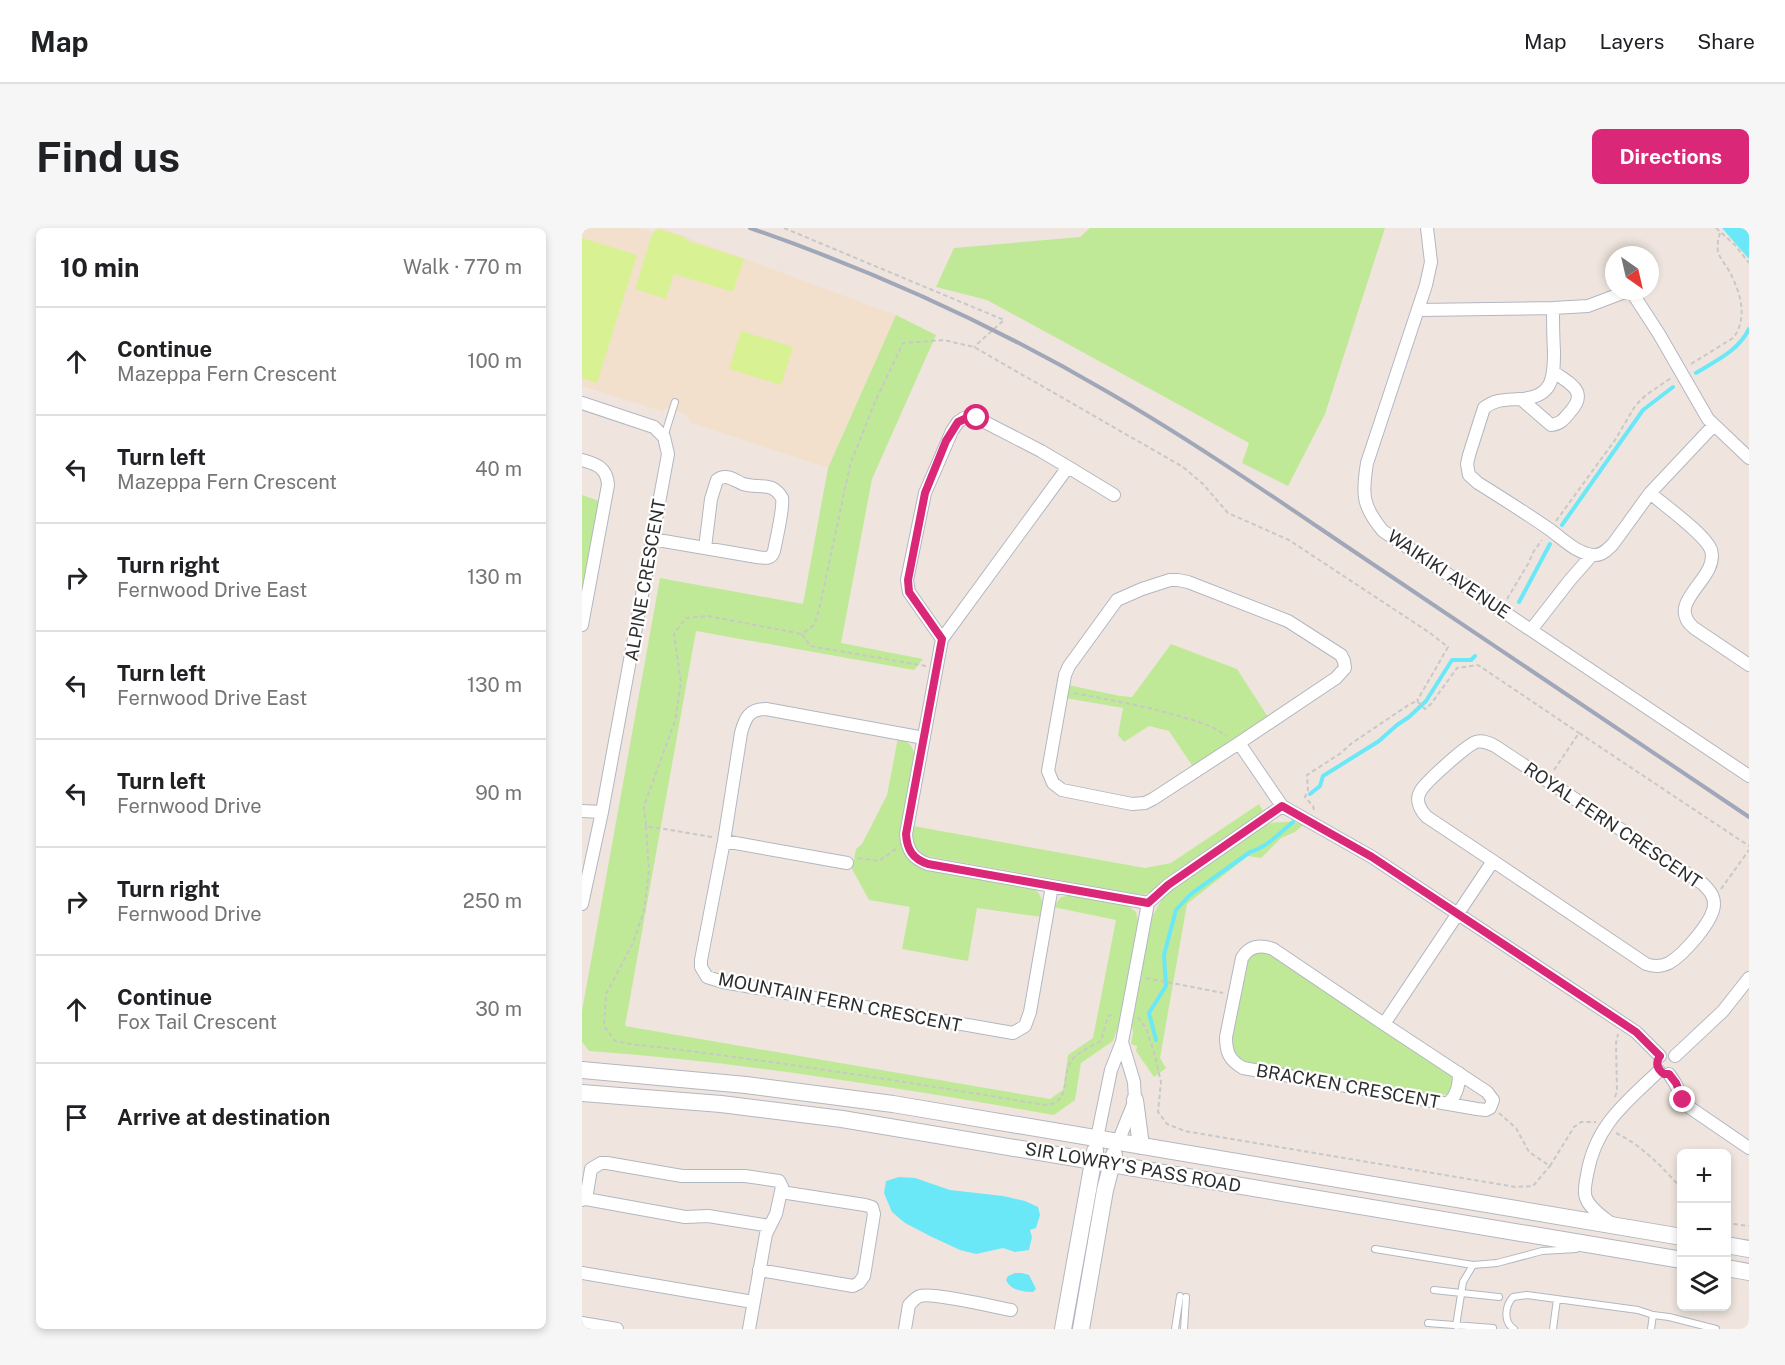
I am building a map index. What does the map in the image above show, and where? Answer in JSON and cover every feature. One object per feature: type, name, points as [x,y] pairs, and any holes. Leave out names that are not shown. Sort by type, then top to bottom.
[{"type":"main road","name":"SIR LOWRY'S PASS ROAD","points":[[582,1070],[746,1085],[943,1112],[1677,1236]]},
{"type":"main road","name":"SIR LOWRY'S PASS ROAD","points":[[582,1093],[721,1104],[842,1119],[1677,1259]]},
{"type":"main road","points":[[1135,1100],[1141,1146]]},
{"type":"main road","points":[[1064,1329],[1097,1138]]},
{"type":"main road","points":[[1081,1328],[1111,1163],[1118,1142]]},
{"type":"main road","points":[[1731,1246],[1749,1249]]},
{"type":"main road","points":[[1731,1269],[1749,1272]]},
{"type":"street","name":"WAIKIKI AVENUE","points":[[1427,228],[1431,262],[1419,310],[1367,463],[1364,494],[1373,519],[1383,531],[1749,776]]},
{"type":"street","points":[[1419,310],[1588,306],[1625,292],[1633,294],[1708,419],[1749,458]]},
{"type":"street","points":[[1553,308],[1554,372],[1552,381],[1545,391],[1535,398],[1502,400],[1484,408],[1467,464],[1469,475],[1479,483],[1570,545],[1598,555],[1613,544],[1650,493],[1714,425]]},
{"type":"street","points":[[1521,399],[1551,425],[1560,423],[1579,400],[1574,387],[1554,372]]},
{"type":"street","points":[[582,403],[649,424],[664,437]]},
{"type":"street","points":[[942,639],[909,592],[908,580],[925,493],[946,441],[958,422],[969,417],[977,418],[1041,451],[1114,495]]},
{"type":"street","name":"ALPINE CRESCENT","points":[[582,904],[602,812],[668,454],[664,437]]},
{"type":"street","points":[[582,460],[600,466],[606,474],[608,485],[582,626]]},
{"type":"street","points":[[1068,467],[942,639],[906,834],[909,848],[918,860],[928,864],[1148,903]]},
{"type":"street","points":[[652,539],[762,558],[772,556],[782,501],[779,493],[771,488],[745,485],[727,477],[721,477],[715,484],[705,548]]},
{"type":"street","points":[[1650,493],[1703,539],[1711,552],[1710,568],[1686,603],[1685,612],[1688,621],[1694,628],[1749,665]]},
{"type":"street","points":[[1531,630],[1593,555]]},
{"type":"street","points":[[1170,580],[1188,582],[1288,621],[1341,656],[1345,664],[1343,672],[1336,678],[1239,743],[1145,803],[1132,804],[1062,790],[1053,783],[1048,771],[1062,691],[1069,666],[1117,600],[1170,580]]},
{"type":"street","name":"MOUNTAIN FERN CRESCENT","points":[[924,738],[766,709],[758,709],[747,716],[741,733],[724,841],[701,960],[701,967],[707,977],[723,982],[1012,1033],[1025,1026],[1028,1021],[1052,886]]},
{"type":"street","name":"ROYAL FERN CRESCENT","points":[[1482,741],[1495,746],[1547,780],[1703,884],[1710,892],[1713,898],[1713,912],[1710,919],[1690,944],[1671,962],[1661,966],[1646,964],[1427,818],[1418,803],[1420,792],[1426,783],[1474,742],[1482,741]]},
{"type":"street","points":[[1239,743],[1282,806],[1372,857],[1458,913],[1646,1040],[1660,1056]]},
{"type":"street","points":[[1097,1138],[1111,1070],[1122,1042],[1148,903],[1168,885],[1282,806]]},
{"type":"street","points":[[582,811],[602,812]]},
{"type":"street","points":[[724,841],[847,863]]},
{"type":"street","points":[[1384,1024],[1492,861]]},
{"type":"street","name":"BRACKEN CRESCENT","points":[[1265,946],[1273,949],[1487,1092],[1492,1096],[1493,1103],[1486,1110],[1243,1068],[1231,1059],[1226,1047],[1234,995],[1245,952],[1253,947],[1265,946]]},
{"type":"street","points":[[1675,1056],[1723,1011],[1749,978]]},
{"type":"street","points":[[1118,1142],[1135,1100],[1134,1082],[1122,1042]]},
{"type":"street","points":[[1615,1226],[1593,1209],[1585,1196],[1592,1152],[1604,1128],[1625,1104],[1664,1073],[1674,1072],[1678,1067],[1675,1056],[1667,1053],[1660,1056],[1657,1063],[1664,1073],[1676,1083],[1686,1105],[1749,1148]]},
{"type":"street","points":[[1449,1103],[1456,1094],[1459,1074]]},
{"type":"street","points":[[749,1329],[766,1234],[770,1226],[776,1214],[782,1189],[781,1183],[777,1180],[753,1176],[682,1176],[607,1163],[601,1163],[591,1169],[584,1199],[685,1217],[716,1216],[770,1226]]},
{"type":"street","points":[[759,1270],[853,1286],[860,1283],[864,1276],[874,1214],[872,1208],[782,1189]]},
{"type":"street","points":[[582,1273],[753,1302]]},
{"type":"street","points":[[905,1329],[909,1305],[916,1298],[927,1295],[1011,1310]]},
{"type":"street","points":[[582,1323],[617,1329]]},
{"type":"lane","points":[[664,437],[675,402]]},
{"type":"lane","points":[[1375,1249],[1473,1265],[1497,1263],[1542,1251],[1606,1248]]},
{"type":"lane","points":[[1456,1326],[1463,1282],[1473,1265]]},
{"type":"lane","points":[[1434,1290],[1498,1297]]},
{"type":"lane","points":[[1514,1329],[1507,1322],[1507,1308],[1513,1297],[1527,1295],[1638,1310],[1653,1316],[1670,1317],[1716,1329]]},
{"type":"lane","points":[[1175,1329],[1183,1296],[1184,1329]]},
{"type":"lane","points":[[1553,1329],[1557,1299]]},
{"type":"lane","points":[[1651,1329],[1653,1316]]},
{"type":"lane","points":[[1428,1323],[1493,1328]]},
{"type":"path","points":[[784,228],[1004,320],[974,347]]},
{"type":"path","points":[[1716,228],[1735,245],[1749,263]]},
{"type":"path","points":[[1501,609],[1534,551],[1615,440],[1635,406],[1654,389],[1739,333],[1745,320],[1746,307],[1717,249],[1720,233]]},
{"type":"path","points":[[802,634],[814,625],[819,610],[850,465],[874,404],[903,343],[944,340],[974,347],[1183,467],[1203,484],[1228,513],[1289,540],[1379,598],[1448,647],[1418,703]]},
{"type":"path","points":[[937,667],[810,646],[802,634],[708,616],[686,618],[674,634],[681,682],[675,721],[644,807],[649,871],[644,911],[633,943],[606,994],[604,1026],[615,1041],[903,1081],[1045,1106],[1053,1104],[1063,1095],[1073,1058],[1101,1041],[1108,1016],[1119,1012],[1138,1017],[1146,1028],[1161,1082],[1158,1112],[1167,1124],[1185,1131],[1515,1187],[1533,1186],[1550,1166]]},
{"type":"path","points":[[1311,823],[1316,816],[1313,806],[1305,797],[1308,790],[1307,775],[1410,704],[1418,703],[1425,709],[1457,668],[1478,665],[1749,848],[1713,898]]},
{"type":"path","points":[[1062,691],[1137,704],[1166,712],[1208,725],[1239,743]]},
{"type":"path","points":[[1547,780],[1579,733]]},
{"type":"path","points":[[646,826],[724,841]]},
{"type":"path","points":[[847,863],[849,857],[879,861],[899,848],[909,848]]},
{"type":"path","points":[[1134,977],[1234,995]]},
{"type":"path","points":[[1614,1100],[1617,1091],[1616,1043],[1621,1023]]},
{"type":"path","points":[[1731,1224],[1749,1226]]},
{"type":"shaded area","points":[[582,228],[635,228],[653,232],[662,228],[896,315],[828,468],[689,422],[686,414],[665,408],[664,412],[582,386]]},
{"type":"green space","points":[[1090,228],[1385,228],[1325,414],[1288,486],[1242,463],[1249,443],[987,300],[936,287],[954,248],[1080,237]]},
{"type":"green space","points":[[658,229],[744,259],[733,292],[674,274],[666,299],[635,289],[653,232]]},
{"type":"green space","points":[[582,238],[637,255],[597,383],[582,378]]},
{"type":"green space","points":[[896,315],[936,335],[872,479],[841,643],[923,659],[914,670],[696,631],[625,1026],[1050,1099],[1063,1090],[1068,1055],[1093,1038],[1116,920],[1053,907],[1061,897],[1071,895],[1127,905],[1136,912],[1138,921],[1119,1024],[1113,1041],[1081,1063],[1075,1100],[1054,1115],[764,1069],[589,1051],[582,1042],[582,1011],[660,578],[803,604],[828,468]]},
{"type":"green space","points":[[741,331],[793,347],[781,385],[729,369]]},
{"type":"green space","points":[[582,495],[599,501],[582,598]]},
{"type":"green space","points":[[1171,644],[1237,669],[1268,717],[1193,767],[1169,731],[1149,726],[1124,742],[1118,735],[1123,708],[1065,698],[1068,685],[1132,697]]},
{"type":"green space","points":[[898,738],[909,743],[914,753],[899,838],[906,856],[922,867],[1031,887],[1042,900],[1042,917],[977,908],[968,961],[902,949],[910,907],[869,900],[852,869],[856,849],[862,844],[887,795]]},
{"type":"green space","points":[[1259,804],[1263,811],[1164,879],[1152,891],[1143,895],[926,856],[916,847],[912,836],[913,826],[1145,868],[1171,863]]},
{"type":"green space","points":[[1292,821],[1303,825],[1295,832],[1281,838],[1261,858],[1248,856],[1187,904],[1160,1058],[1166,1068],[1154,1077],[1136,1051],[1137,1046],[1131,1044],[1132,1026],[1153,915],[1162,899],[1173,888],[1266,825]]},
{"type":"green space","points":[[1260,951],[1270,953],[1453,1076],[1455,1080],[1449,1094],[1441,1095],[1246,1062],[1237,1056],[1231,1041],[1244,965],[1251,955]]},
{"type":"water","points":[[1722,228],[1749,228],[1749,259]]},
{"type":"water","points":[[899,1177],[915,1178],[950,1190],[1003,1196],[1025,1201],[1038,1207],[1040,1215],[1036,1228],[1030,1230],[1032,1237],[1029,1250],[1015,1252],[1003,1248],[976,1254],[960,1250],[905,1223],[892,1212],[884,1193],[886,1181]]},
{"type":"water","points":[[1015,1273],[1029,1275],[1036,1289],[1033,1292],[1025,1292],[1010,1286],[1006,1280],[1008,1276]]},
{"type":"waterway","points":[[1696,373],[1733,349],[1749,329]]},
{"type":"waterway","points":[[1562,525],[1643,410],[1673,387]]},
{"type":"waterway","points":[[1519,602],[1550,544]]},
{"type":"waterway","points":[[1310,794],[1320,786],[1323,776],[1379,741],[1426,701],[1452,660],[1471,660],[1475,656]]},
{"type":"waterway","points":[[1156,1040],[1149,1013],[1166,986],[1164,955],[1176,910],[1191,894],[1250,852],[1268,843],[1293,822]]},
{"type":"railway","points":[[750,228],[842,262],[932,301],[1020,344],[1106,391],[1252,482],[1749,817]]},
{"type":"route","points":[[977,418],[964,418],[958,422],[946,441],[925,493],[908,580],[909,592],[942,639],[906,834],[909,848],[918,860],[928,864],[1148,903],[1168,885],[1282,806],[1372,857],[1636,1032],[1660,1056],[1657,1063],[1659,1071],[1669,1074],[1676,1083],[1683,1100]]}]
